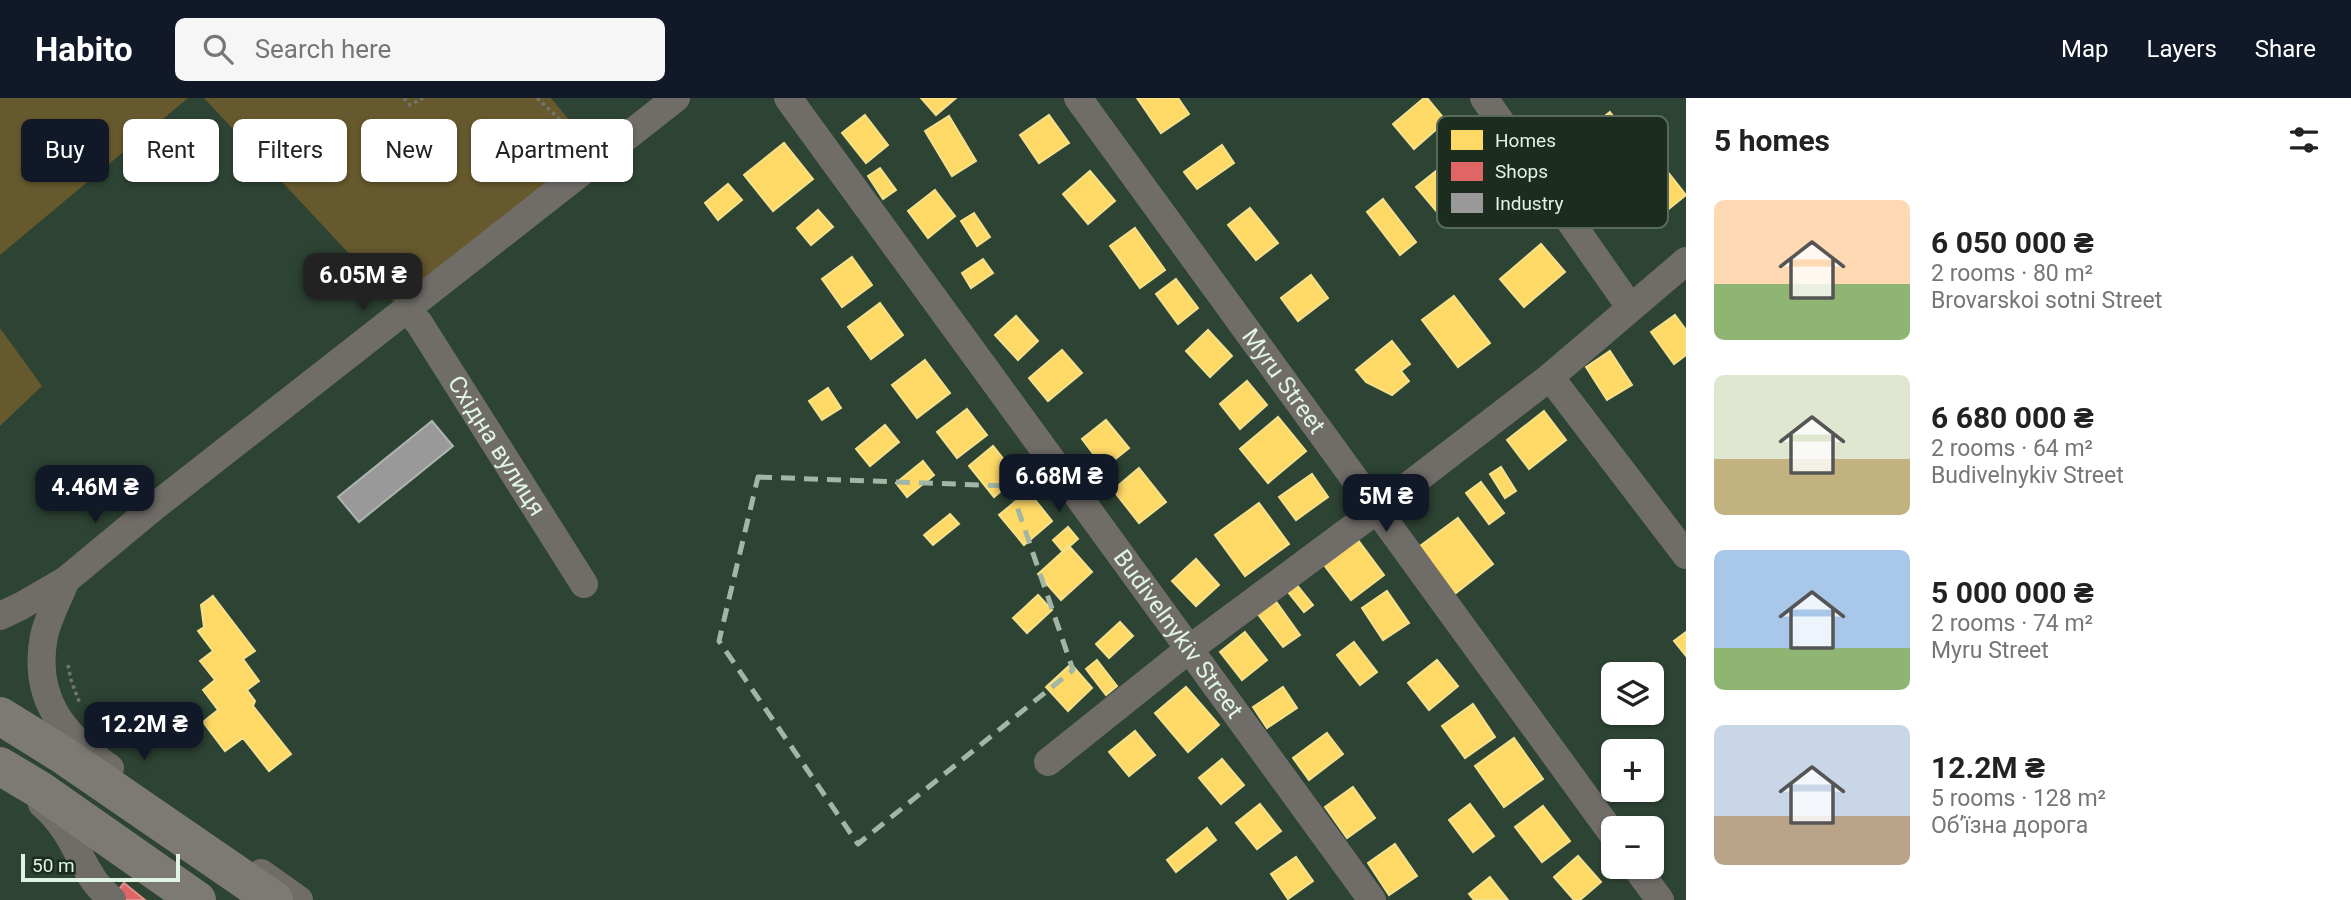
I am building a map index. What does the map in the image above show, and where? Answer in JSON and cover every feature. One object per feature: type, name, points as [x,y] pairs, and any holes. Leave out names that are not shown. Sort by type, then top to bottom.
[{"type":"highway","points":[[0,716],[63,755],[274,900]]},
{"type":"highway","points":[[0,767],[112,840],[197,900]]},
{"type":"street","points":[[633,132],[676,98]]},
{"type":"street","name":"Budivelnykiv Street","points":[[788,98],[1372,900]]},
{"type":"street","name":"Myru Street","points":[[1078,98],[1601,818]]},
{"type":"street","points":[[1484,98],[1497,116]]},
{"type":"street","points":[[0,616],[66,580],[154,507],[570,182]]},
{"type":"street","points":[[1575,228],[1630,307]]},
{"type":"street","points":[[1048,762],[1188,650],[1550,377],[1686,261]]},
{"type":"street","name":"Східна вулиця","points":[[407,310],[419,323],[584,584]]},
{"type":"street","points":[[1550,377],[1686,555]]},
{"type":"street","points":[[66,580],[44,636],[43,668],[47,698],[62,726],[94,756],[299,900]]},
{"type":"street","points":[[0,767],[57,817],[78,849],[93,881],[112,900]]},
{"type":"street","points":[[0,783],[57,817],[112,840]]},
{"type":"street","points":[[1645,879],[1660,900]]},
{"type":"path","points":[[404,98],[410,105],[423,98]]},
{"type":"path","points":[[537,98],[559,119]]},
{"type":"path","points":[[66,656],[71,680],[81,706]]},
{"type":"highlighted area","points":[[758,477],[1010,486],[1073,670],[858,844],[719,641]]},
{"type":"shaded area","points":[[0,98],[188,98],[163,119],[123,119],[123,152],[109,164],[109,119],[21,119],[21,182],[87,182],[0,255]]},
{"type":"shaded area","points":[[204,98],[551,98],[568,119],[471,119],[471,182],[566,182],[394,302],[282,182],[347,182],[347,119],[233,119],[233,129]]},
{"type":"shaded area","points":[[0,328],[42,386],[0,426]]},
{"type":"building: Homes","points":[[921,98],[956,98],[936,115]]},
{"type":"building: Homes","points":[[1137,98],[1178,98],[1189,114],[1161,133]]},
{"type":"building: Homes","points":[[1424,98],[1427,98],[1442,116],[1437,116],[1437,129],[1414,149],[1393,124]]},
{"type":"building: Homes","points":[[865,115],[888,145],[866,163],[842,133]]},
{"type":"building: Homes","points":[[1049,115],[1069,143],[1039,163],[1020,135]]},
{"type":"building: Homes","points":[[949,116],[976,161],[952,176],[925,131]]},
{"type":"building: Homes","points":[[784,143],[813,179],[773,211],[744,175]]},
{"type":"building: Homes","points":[[1222,145],[1234,163],[1197,189],[1184,172]]},
{"type":"building: Homes","points":[[880,168],[896,190],[883,199],[868,176]]},
{"type":"building: Homes","points":[[1437,170],[1437,212],[1416,187]]},
{"type":"building: Homes","points":[[1090,171],[1115,201],[1088,224],[1063,194]]},
{"type":"building: Homes","points":[[1668,172],[1686,195],[1668,210]]},
{"type":"building: Homes","points":[[728,184],[742,200],[718,220],[705,203]]},
{"type":"building: Homes","points":[[935,190],[955,216],[928,238],[908,211]]},
{"type":"building: Homes","points":[[1383,199],[1416,242],[1400,255],[1367,212]]},
{"type":"building: Homes","points":[[1250,208],[1278,243],[1256,260],[1228,225]]},
{"type":"building: Homes","points":[[818,210],[833,227],[811,245],[797,228]]},
{"type":"building: Homes","points":[[974,213],[990,237],[977,246],[961,221]]},
{"type":"building: Homes","points":[[1135,228],[1165,270],[1140,288],[1110,246]]},
{"type":"building: Homes","points":[[1541,244],[1565,272],[1524,307],[1500,279]]},
{"type":"building: Homes","points":[[852,257],[872,285],[842,307],[822,279]]},
{"type":"building: Homes","points":[[983,259],[993,273],[971,288],[962,273]]},
{"type":"building: Homes","points":[[1311,275],[1328,298],[1298,321],[1281,298]]},
{"type":"building: Homes","points":[[1176,279],[1198,308],[1178,324],[1156,294]]},
{"type":"building: Homes","points":[[1454,296],[1490,343],[1458,367],[1422,320]]},
{"type":"building: Homes","points":[[880,303],[903,335],[871,359],[848,327]]},
{"type":"building: Homes","points":[[1675,315],[1686,330],[1686,355],[1674,364],[1651,332]]},
{"type":"building: Homes","points":[[1016,316],[1038,341],[1018,360],[995,335]]},
{"type":"building: Homes","points":[[1208,330],[1232,356],[1210,377],[1186,351]]},
{"type":"building: Homes","points":[[1392,341],[1410,364],[1401,371],[1409,381],[1392,395],[1366,382],[1356,370]]},
{"type":"building: Homes","points":[[1062,350],[1082,373],[1048,401],[1029,378]]},
{"type":"building: Homes","points":[[1610,351],[1632,385],[1607,400],[1586,367]]},
{"type":"building: Homes","points":[[925,360],[950,393],[917,418],[892,385]]},
{"type":"building: Homes","points":[[1247,381],[1267,405],[1240,429],[1220,404]]},
{"type":"building: Homes","points":[[828,388],[841,408],[822,420],[809,401]]},
{"type":"building: Homes","points":[[967,409],[987,435],[957,458],[937,432]]},
{"type":"building: Homes","points":[[1544,411],[1566,440],[1529,469],[1507,440]]},
{"type":"building: Homes","points":[[1278,417],[1306,451],[1268,483],[1240,449]]},
{"type":"building: Homes","points":[[1106,420],[1129,448],[1104,468],[1082,439]]},
{"type":"building: Homes","points":[[885,425],[899,442],[870,466],[856,449]]},
{"type":"building: Homes","points":[[993,446],[1018,477],[994,497],[969,466]]},
{"type":"building: Homes","points":[[923,461],[934,475],[907,497],[896,483]]},
{"type":"building: Homes","points":[[1501,467],[1516,491],[1505,498],[1490,474]]},
{"type":"building: Homes","points":[[1139,468],[1166,502],[1139,523],[1113,490]]},
{"type":"building: Homes","points":[[1312,474],[1328,497],[1296,520],[1279,497]]},
{"type":"building: Homes","points":[[1481,482],[1504,513],[1489,524],[1466,493]]},
{"type":"building: Homes","points":[[1028,491],[1052,521],[1024,545],[999,515]]},
{"type":"building: Homes","points":[[1259,503],[1289,544],[1245,576],[1215,535]]},
{"type":"building: Homes","points":[[950,514],[959,524],[933,545],[924,535]]},
{"type":"building: Homes","points":[[1458,518],[1493,564],[1452,596],[1416,549]]},
{"type":"building: Homes","points":[[1068,527],[1078,539],[1063,552],[1053,540]]},
{"type":"building: Homes","points":[[1358,540],[1384,575],[1351,600],[1324,565]]},
{"type":"building: Homes","points":[[1069,546],[1092,572],[1061,600],[1038,574]]},
{"type":"building: Homes","points":[[1196,559],[1219,585],[1196,606],[1172,581]]},
{"type":"building: Homes","points":[[1297,585],[1313,605],[1304,612],[1288,592]]},
{"type":"building: Homes","points":[[1387,591],[1409,623],[1383,640],[1362,608]]},
{"type":"building: Homes","points":[[1038,595],[1052,610],[1027,633],[1013,618]]},
{"type":"building: Homes","points":[[213,596],[255,651],[243,659],[259,681],[247,690],[255,701],[253,706],[291,754],[269,771],[243,738],[225,751],[203,722],[218,710],[203,690],[215,680],[200,661],[213,651],[198,631],[204,627],[201,605]]},
{"type":"building: Homes","points":[[1275,600],[1300,635],[1283,647],[1257,613]]},
{"type":"building: Homes","points":[[1120,622],[1133,636],[1109,658],[1096,644]]},
{"type":"building: Homes","points":[[1245,632],[1267,660],[1242,680],[1220,652]]},
{"type":"building: Homes","points":[[1686,632],[1686,656],[1674,641]]},
{"type":"building: Homes","points":[[1354,642],[1377,672],[1360,685],[1337,655]]},
{"type":"building: Homes","points":[[1097,660],[1117,686],[1106,695],[1086,669]]},
{"type":"building: Homes","points":[[1437,660],[1458,686],[1429,710],[1408,683]]},
{"type":"building: Homes","points":[[1071,664],[1092,688],[1068,711],[1046,687]]},
{"type":"building: Homes","points":[[1186,687],[1219,725],[1188,752],[1155,713]]},
{"type":"building: Homes","points":[[1283,687],[1297,708],[1267,728],[1253,707]]},
{"type":"building: Homes","points":[[1473,704],[1495,737],[1465,758],[1442,726]]},
{"type":"building: Homes","points":[[1135,731],[1155,755],[1129,776],[1109,752]]},
{"type":"building: Homes","points":[[1327,733],[1343,754],[1309,780],[1293,758]]},
{"type":"building: Homes","points":[[1514,738],[1543,779],[1504,807],[1475,766]]},
{"type":"building: Homes","points":[[1222,759],[1244,785],[1221,804],[1199,778]]},
{"type":"building: Homes","points":[[1353,787],[1375,818],[1347,838],[1325,807]]},
{"type":"building: Homes","points":[[1260,804],[1281,831],[1257,849],[1236,823]]},
{"type":"building: Homes","points":[[1470,804],[1494,836],[1473,852],[1449,820]]},
{"type":"building: Homes","points":[[1543,806],[1570,841],[1542,862],[1515,827]]},
{"type":"building: Homes","points":[[1207,828],[1216,840],[1176,872],[1167,860]]},
{"type":"building: Homes","points":[[1395,844],[1417,876],[1389,895],[1368,863]]},
{"type":"building: Homes","points":[[1578,856],[1601,882],[1580,900],[1574,900],[1554,877]]},
{"type":"building: Homes","points":[[1296,857],[1313,881],[1288,899],[1271,874]]},
{"type":"building: Homes","points":[[1490,877],[1508,900],[1474,900],[1469,894]]},
{"type":"building: Shops","points":[[124,883],[145,900],[111,899]]},
{"type":"building: Industry","points":[[432,421],[453,446],[359,522],[338,497]]}]
